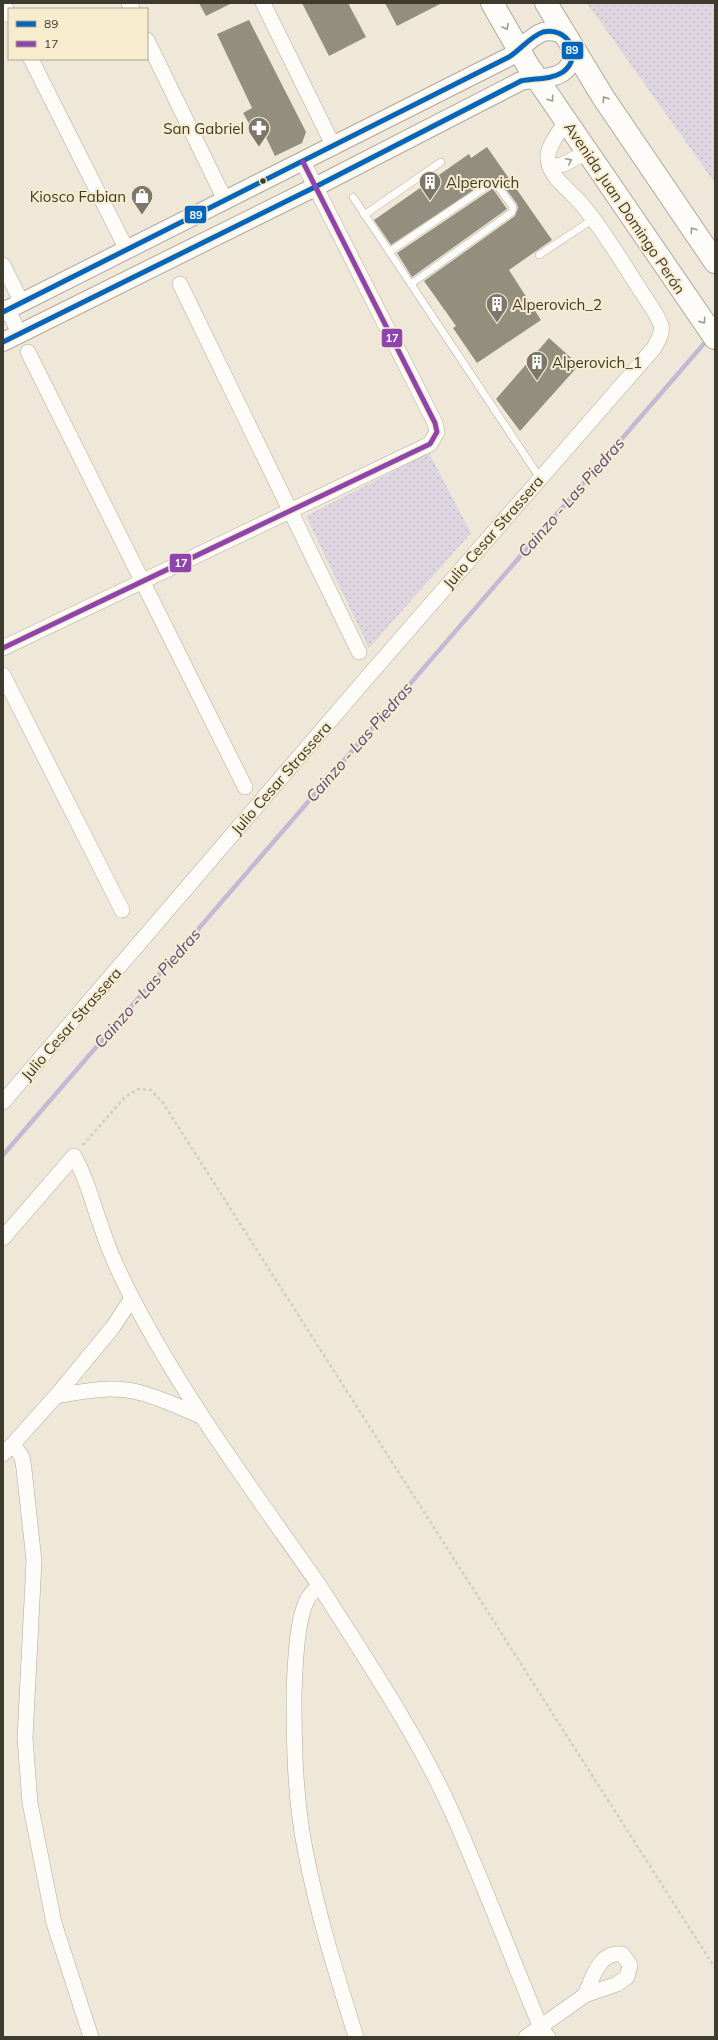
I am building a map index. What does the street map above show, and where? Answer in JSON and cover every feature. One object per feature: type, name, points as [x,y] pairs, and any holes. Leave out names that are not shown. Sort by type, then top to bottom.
[{"type":"main road","points":[[492,3],[536,78]]},
{"type":"main road","points":[[546,3],[603,97],[715,262]]},
{"type":"main road","name":"Avenida Juan Domingo Perón","points":[[536,78],[715,338]]},
{"type":"street","points":[[3,3],[8,12]]},
{"type":"street","points":[[263,3],[334,147]]},
{"type":"street","points":[[3,342],[315,187],[521,81],[555,76],[564,71],[571,63],[574,54],[571,43],[558,32],[550,31],[541,33],[534,37],[519,51],[334,147],[11,308]]},
{"type":"street","points":[[148,42],[225,200]]},
{"type":"street","points":[[32,60],[127,250]]},
{"type":"street","points":[[566,121],[550,148],[547,158],[550,168],[564,164],[587,152]]},
{"type":"street","points":[[3,648],[430,444],[437,432],[435,423],[303,162]]},
{"type":"street","name":"Julio Cesar Strassera","points":[[3,1102],[540,478],[654,348],[660,336],[661,326],[655,313],[618,255],[579,201],[557,179],[550,168]]},
{"type":"street","points":[[3,265],[11,308],[19,333]]},
{"type":"street","points":[[180,284],[359,652]]},
{"type":"street","points":[[28,352],[245,787]]},
{"type":"street","points":[[3,675],[122,910]]},
{"type":"street","points":[[3,1238],[74,1156],[84,1173],[110,1251],[132,1298],[201,1416],[319,1585],[391,1699],[441,1789],[545,2032]]},
{"type":"street","points":[[91,2037],[54,1923],[30,1803],[25,1738],[34,1561],[22,1457],[8,1449],[56,1396],[113,1327],[132,1298]]},
{"type":"street","points":[[56,1396],[94,1389],[115,1389],[134,1392],[201,1416]]},
{"type":"street","points":[[319,1585],[309,1597],[303,1610],[298,1638],[294,1677],[295,1775],[305,1853],[315,1899],[328,1949],[356,2037]]},
{"type":"street","points":[[526,2037],[545,2032],[585,1995]]},
{"type":"lane","points":[[364,215],[441,162]]},
{"type":"lane","points":[[389,252],[490,184],[496,184],[513,207],[512,212],[410,284]]},
{"type":"lane","points":[[353,197],[540,478]]},
{"type":"lane","points":[[539,255],[592,220]]},
{"type":"path","points":[[74,1156],[124,1098],[138,1089],[151,1090],[163,1103],[715,1968]]},
{"type":"shaded area","points":[[587,3],[715,3],[715,183]]},
{"type":"shaded area","points":[[429,453],[471,533],[369,648],[306,516]]},
{"type":"building","points":[[199,3],[232,3],[206,16]]},
{"type":"building","points":[[302,3],[348,3],[366,37],[329,56]]},
{"type":"building","points":[[385,3],[442,3],[397,26]]},
{"type":"building","points":[[249,20],[306,132],[302,143],[275,156],[259,123],[251,127],[243,113],[252,108],[217,34]]},
{"type":"building","points":[[487,147],[552,240],[509,270],[541,320],[477,363],[453,328],[456,326],[424,281],[515,216],[518,208],[517,204],[500,181],[490,179],[391,245],[374,220],[469,154],[471,158]]},
{"type":"building","name":"Alperovich","points":[[492,189],[507,209],[412,277],[397,253]]},
{"type":"building","name":"Alperovich_1","points":[[549,338],[579,365],[520,431],[496,399]]},
{"type":"waterway","name":"Cainzo - Las Piedras","points":[[3,1155],[708,339]]},
{"type":"transit line","name":"89","points":[[3,312],[509,57],[530,40],[543,32],[552,31],[560,33],[570,44],[572,58],[569,65],[558,75],[548,78],[521,81],[315,187],[3,342]]},
{"type":"transit line","name":"17","points":[[3,648],[430,444],[437,432],[435,423],[303,162]]},
{"type":"place","name":"San Gabriel","points":[[259,148]]},
{"type":"place","name":"Alperovich","points":[[430,202]]},
{"type":"place","name":"Kiosco Fabian","points":[[142,216]]},
{"type":"place","name":"Alperovich_2","points":[[497,324]]},
{"type":"place","name":"Alperovich_1","points":[[537,382]]}]
